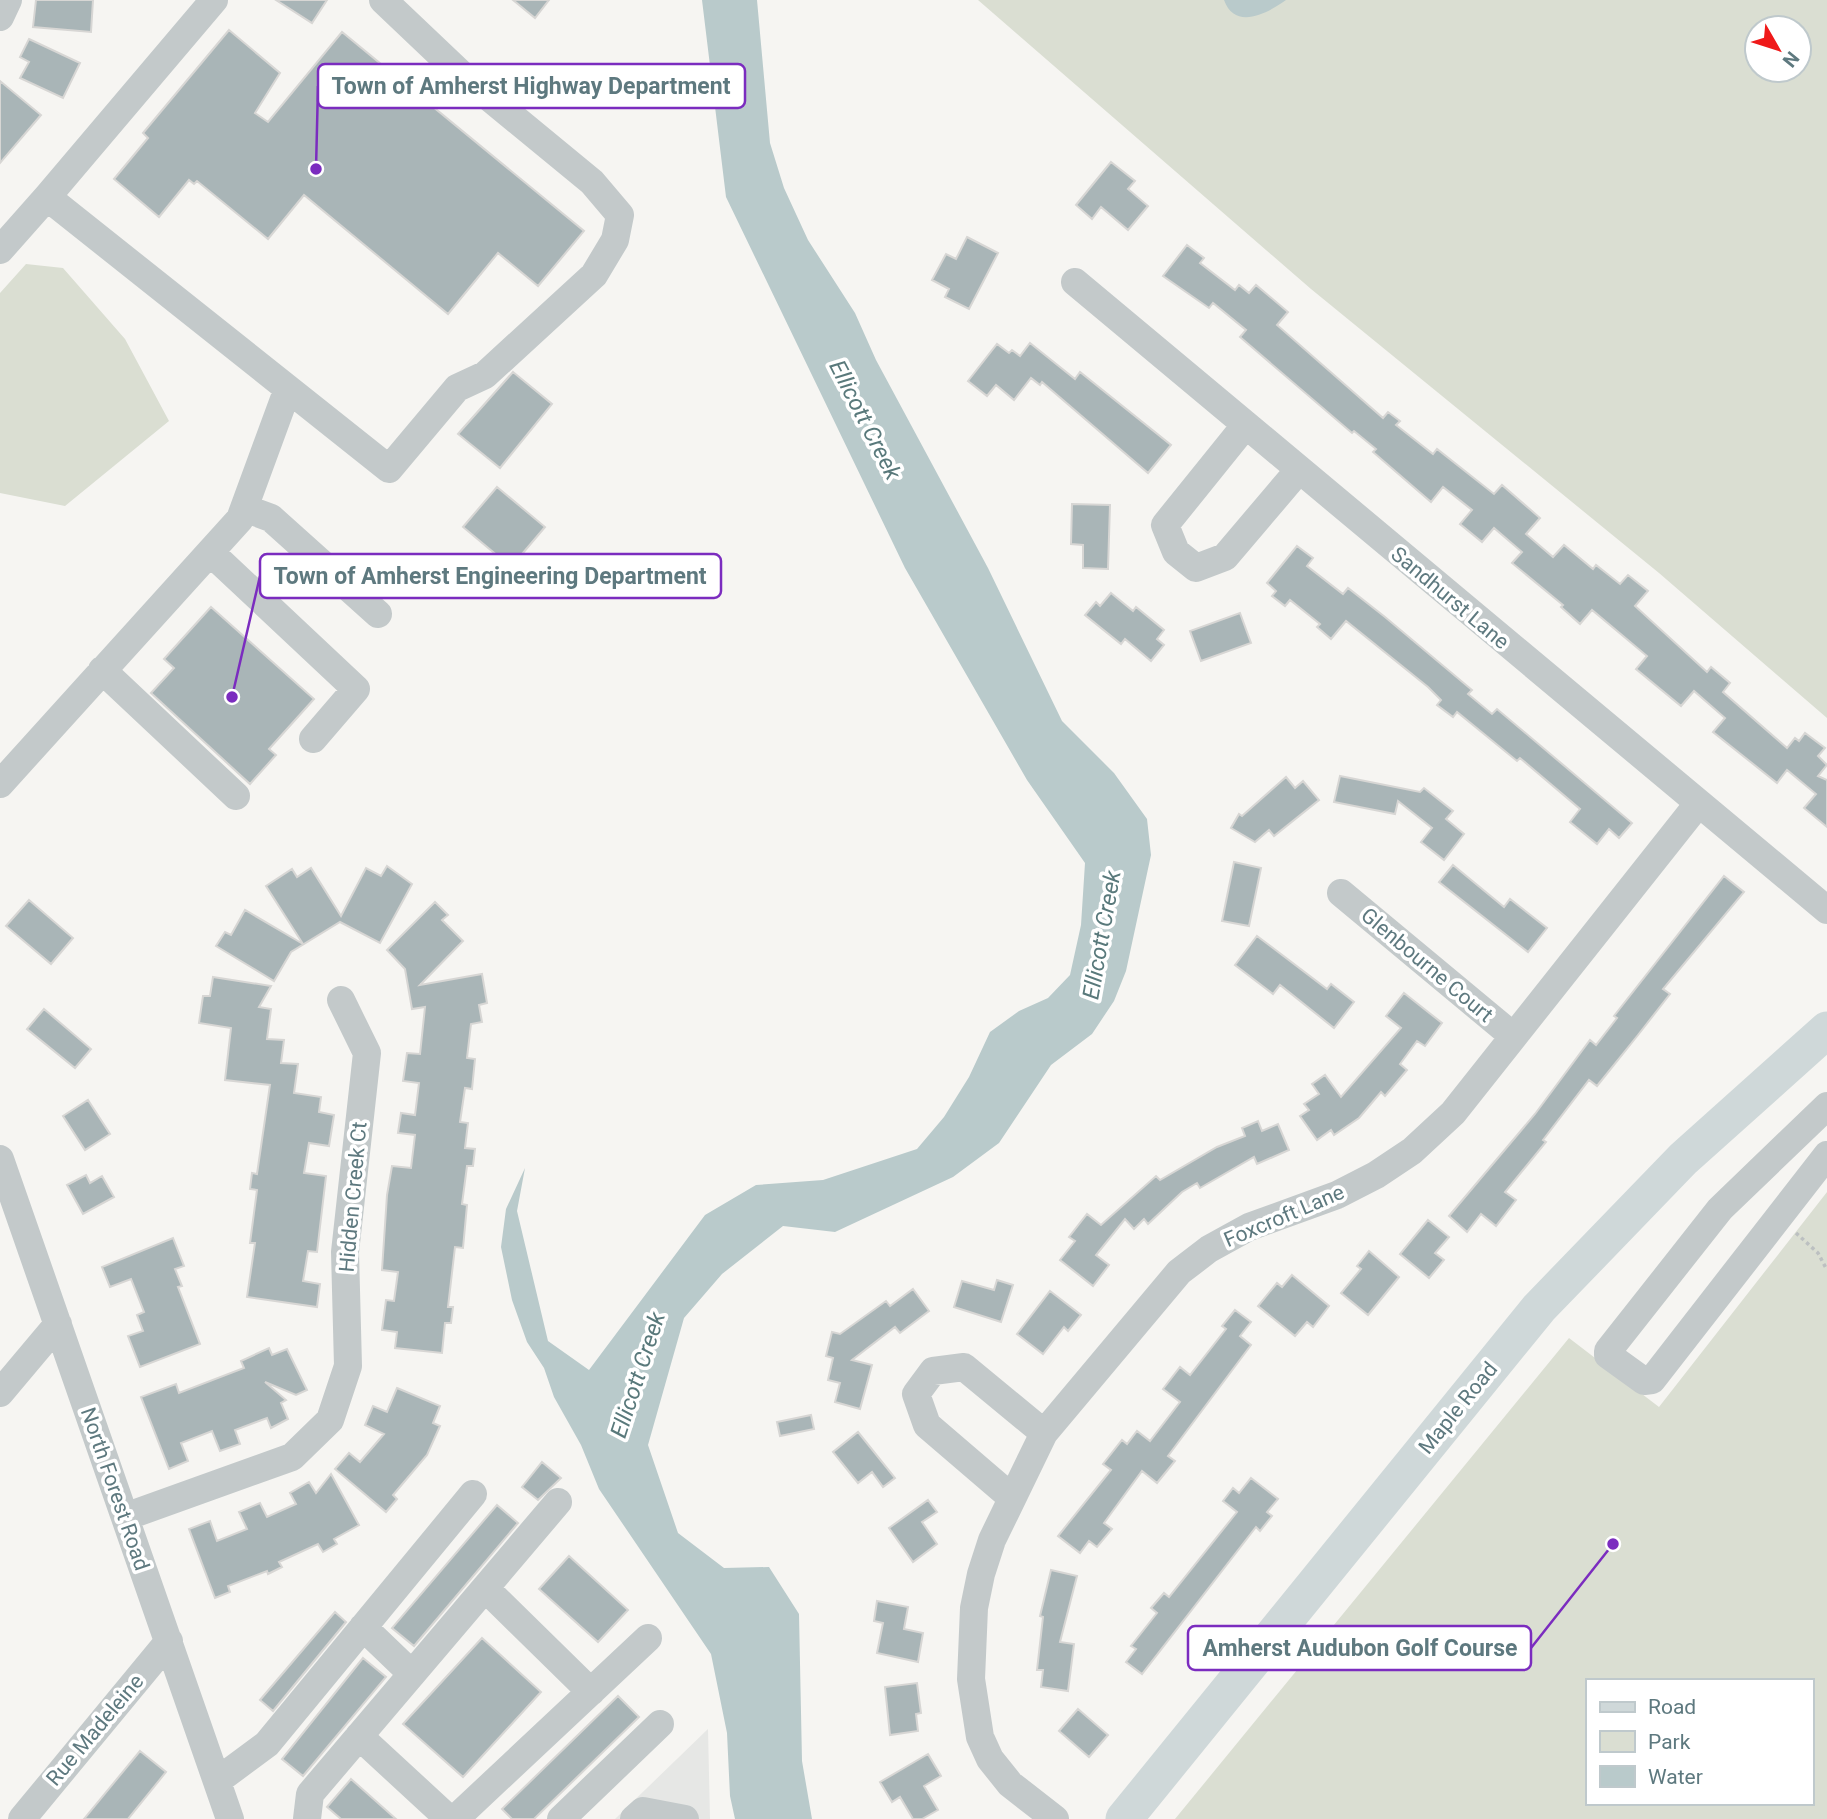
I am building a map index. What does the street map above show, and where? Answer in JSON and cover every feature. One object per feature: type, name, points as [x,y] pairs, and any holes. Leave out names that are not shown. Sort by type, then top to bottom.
[{"type":"main road","name":"Maple Road","points":[[1124,1819],[1539,1308],[1683,1159],[1827,1030]]},
{"type":"street","points":[[0,17],[8,0]]},
{"type":"street","points":[[0,250],[214,0]]},
{"type":"street","points":[[47,197],[287,391],[389,469],[457,388],[485,375],[594,275],[615,240],[620,215],[592,181],[463,76],[383,0]]},
{"type":"street","name":"Sandhurst Lane","points":[[1074,282],[1244,427],[1827,910]]},
{"type":"street","points":[[0,784],[240,519],[287,391]]},
{"type":"street","points":[[1244,427],[1165,525],[1176,552],[1196,568],[1225,557],[1298,471]]},
{"type":"street","points":[[244,508],[271,519],[378,614]]},
{"type":"street","points":[[210,552],[356,689],[313,738]]},
{"type":"street","points":[[103,670],[236,796]]},
{"type":"street","name":"Foxcroft Lane","points":[[1055,1819],[1002,1775],[980,1737],[971,1667],[974,1608],[992,1540],[1044,1433],[1179,1272],[1209,1249],[1249,1227],[1337,1195],[1376,1175],[1412,1151],[1453,1113],[1698,804]]},
{"type":"street","name":"Glenbourne Court","points":[[1341,894],[1513,1036]]},
{"type":"street","name":"Hidden Creek Ct","points":[[125,1517],[292,1457],[330,1420],[348,1366],[345,1252],[367,1053],[341,1000]]},
{"type":"street","points":[[1827,1106],[1720,1209],[1608,1351],[1608,1355],[1644,1381],[1652,1380],[1827,1155]]},
{"type":"street","name":"North Forest Road","points":[[0,1159],[230,1819]]},
{"type":"street","points":[[0,1393],[58,1324]]},
{"type":"street","points":[[1011,1497],[927,1425],[916,1394],[933,1371],[964,1367],[1044,1433]]},
{"type":"street","points":[[217,1781],[267,1744],[472,1494]]},
{"type":"street","points":[[307,1819],[310,1794],[558,1502]]},
{"type":"street","points":[[485,1588],[591,1692]]},
{"type":"street","points":[[363,1627],[412,1674]]},
{"type":"street","points":[[359,1736],[462,1816],[648,1638]]},
{"type":"street","name":"Rue Madeleine","points":[[22,1819],[169,1641]]},
{"type":"street","points":[[561,1819],[660,1724]]},
{"type":"street","points":[[634,1819],[643,1811],[685,1819]]},
{"type":"path","points":[[1777,1219],[1812,1246],[1827,1270]]},
{"type":"shaded area","points":[[708,1729],[710,1819],[615,1819]]},
{"type":"green space","points":[[978,0],[1827,0],[1827,718],[1659,573],[1311,289]]},
{"type":"green space","points":[[26,264],[63,268],[125,339],[169,421],[65,506],[0,493],[0,293]]},
{"type":"green space","points":[[1827,1192],[1827,1819],[1175,1819],[1569,1338],[1659,1407]]},
{"type":"water","name":"Ellicott Creek","points":[[702,0],[757,0],[770,143],[784,188],[808,240],[855,313],[876,360],[988,568],[1062,721],[1114,773],[1147,819],[1151,855],[1126,971],[1114,1001],[1092,1034],[1051,1065],[999,1143],[953,1177],[835,1232],[783,1226],[722,1274],[684,1318],[648,1445],[678,1533],[724,1568],[769,1567],[799,1614],[802,1761],[812,1819],[735,1819],[730,1796],[727,1733],[711,1654],[599,1489],[581,1445],[554,1397],[544,1368],[527,1342],[512,1300],[501,1247],[506,1209],[525,1168],[517,1211],[548,1341],[589,1370],[705,1215],[756,1185],[823,1180],[917,1149],[944,1117],[969,1077],[990,1032],[1019,1011],[1048,998],[1070,975],[1081,925],[1085,863],[1027,780],[905,568],[726,197]]},
{"type":"water","points":[[1224,0],[1286,0],[1261,14],[1244,17],[1236,15]]},
{"type":"building","points":[[36,0],[93,0],[91,32],[33,27]]},
{"type":"building","points":[[276,0],[327,0],[312,23]]},
{"type":"building","points":[[513,0],[549,0],[535,18]]},
{"type":"building","points":[[229,30],[280,73],[255,113],[268,122],[342,32],[584,231],[538,286],[498,253],[448,314],[304,195],[268,239],[197,181],[194,184],[189,180],[159,217],[114,179],[148,138],[143,133]]},
{"type":"building","points":[[29,39],[80,63],[63,98],[20,78],[29,62],[20,57]]},
{"type":"building","points":[[0,81],[41,115],[0,163]]},
{"type":"building","points":[[1111,162],[1135,181],[1128,189],[1148,206],[1128,230],[1101,207],[1092,219],[1076,205]]},
{"type":"building","points":[[967,237],[998,253],[969,309],[945,297],[949,289],[932,280],[946,254],[956,259]]},
{"type":"building","points":[[1187,245],[1204,258],[1200,263],[1235,290],[1239,285],[1249,293],[1256,285],[1288,312],[1277,325],[1383,418],[1388,412],[1400,421],[1396,425],[1433,454],[1437,449],[1494,494],[1502,485],[1540,518],[1526,534],[1553,557],[1564,545],[1593,569],[1596,565],[1620,584],[1628,575],[1648,591],[1635,606],[1707,672],[1711,667],[1730,683],[1723,692],[1787,748],[1795,738],[1799,741],[1805,733],[1825,748],[1818,756],[1827,765],[1818,776],[1827,780],[1827,827],[1804,808],[1816,794],[1787,770],[1777,783],[1713,732],[1725,718],[1694,691],[1681,706],[1636,669],[1647,656],[1592,610],[1580,624],[1561,607],[1563,605],[1512,563],[1522,552],[1494,528],[1482,542],[1460,524],[1472,510],[1443,487],[1431,502],[1373,452],[1376,449],[1354,431],[1352,433],[1240,337],[1246,330],[1213,303],[1209,308],[1163,276]]},
{"type":"building","points":[[1030,343],[1075,379],[1080,372],[1171,445],[1148,473],[1042,382],[1040,385],[1031,378],[1014,400],[996,385],[987,396],[968,381],[997,344],[1009,353],[1012,350],[1020,356]]},
{"type":"building","points":[[513,372],[552,404],[500,468],[458,434]]},
{"type":"building","points":[[497,487],[545,527],[511,567],[463,527]]},
{"type":"building","points":[[1072,504],[1110,505],[1108,569],[1083,568],[1083,545],[1071,544]]},
{"type":"building","points":[[1297,546],[1313,558],[1307,566],[1343,594],[1348,588],[1385,617],[1472,690],[1468,694],[1492,714],[1497,709],[1632,823],[1619,838],[1609,829],[1597,844],[1570,822],[1580,809],[1520,758],[1517,761],[1457,712],[1453,717],[1437,705],[1441,700],[1428,687],[1346,621],[1331,639],[1317,627],[1320,624],[1290,600],[1285,606],[1272,596],[1276,591],[1267,583]]},
{"type":"building","points":[[1111,593],[1133,611],[1136,607],[1164,630],[1157,639],[1164,645],[1151,661],[1125,639],[1121,644],[1085,615],[1096,602],[1100,606]]},
{"type":"building","points":[[211,607],[314,699],[269,749],[276,755],[250,784],[151,693],[174,668],[164,659]]},
{"type":"building","points":[[1240,613],[1251,643],[1201,661],[1190,631]]},
{"type":"building","points":[[1340,776],[1420,792],[1424,788],[1453,811],[1446,819],[1464,834],[1444,860],[1421,842],[1432,828],[1398,801],[1395,814],[1334,802]]},
{"type":"building","points":[[1286,777],[1295,788],[1303,781],[1319,800],[1274,836],[1269,830],[1255,842],[1231,828],[1239,814],[1242,816]]},
{"type":"building","points":[[1234,862],[1261,868],[1249,926],[1222,921]]},
{"type":"building","points":[[1453,865],[1504,907],[1510,899],[1547,928],[1528,952],[1439,882]]},
{"type":"building","points":[[387,866],[412,884],[380,943],[340,922],[291,952],[274,981],[216,946],[225,932],[231,935],[245,910],[303,944],[266,886],[292,869],[297,877],[311,868],[341,916],[366,868],[381,876]]},
{"type":"building","points":[[1724,876],[1744,892],[1663,989],[1670,994],[1597,1086],[1589,1080],[1543,1140],[1546,1142],[1505,1192],[1516,1200],[1496,1226],[1481,1214],[1467,1232],[1449,1216],[1535,1114],[1590,1040],[1596,1045],[1617,1018],[1614,1016]]},
{"type":"building","points":[[29,900],[73,938],[51,964],[6,926]]},
{"type":"building","points":[[435,902],[448,915],[442,920],[463,941],[420,985],[482,974],[487,1003],[479,1005],[482,1022],[471,1024],[467,1058],[475,1059],[472,1089],[465,1088],[460,1122],[468,1123],[465,1148],[475,1149],[473,1166],[467,1166],[462,1204],[467,1205],[463,1248],[455,1247],[448,1307],[453,1307],[451,1323],[445,1323],[442,1353],[395,1348],[397,1332],[382,1330],[386,1300],[394,1301],[398,1272],[382,1270],[387,1195],[392,1166],[411,1168],[415,1135],[398,1133],[401,1113],[415,1115],[419,1083],[403,1081],[407,1053],[420,1054],[425,1007],[412,1009],[405,969],[387,950]]},
{"type":"building","points":[[1257,936],[1327,989],[1331,984],[1354,1002],[1334,1028],[1280,985],[1273,994],[1235,965]]},
{"type":"building","points":[[213,977],[271,986],[259,1007],[271,1009],[267,1039],[284,1040],[281,1063],[298,1064],[294,1093],[321,1097],[319,1112],[334,1115],[329,1146],[309,1143],[304,1173],[326,1176],[317,1252],[308,1251],[303,1281],[320,1284],[317,1307],[247,1297],[255,1243],[250,1243],[257,1190],[250,1189],[252,1173],[257,1174],[270,1085],[225,1080],[231,1028],[199,1023],[203,996],[210,996]]},
{"type":"building","points":[[1404,993],[1442,1023],[1425,1046],[1417,1041],[1400,1064],[1407,1070],[1385,1096],[1381,1092],[1359,1118],[1334,1135],[1331,1130],[1317,1140],[1300,1116],[1309,1110],[1304,1104],[1319,1094],[1312,1084],[1325,1075],[1341,1097],[1401,1028],[1386,1016]]},
{"type":"building","points":[[44,1009],[91,1049],[75,1068],[27,1029]]},
{"type":"building","points":[[88,1100],[110,1134],[85,1150],[63,1116]]},
{"type":"building","points":[[1258,1121],[1262,1131],[1278,1124],[1289,1150],[1257,1164],[1254,1157],[1200,1188],[1197,1183],[1182,1192],[1148,1224],[1144,1219],[1134,1229],[1125,1219],[1096,1255],[1109,1265],[1093,1286],[1060,1260],[1075,1241],[1069,1237],[1087,1214],[1101,1225],[1156,1176],[1160,1180],[1217,1147],[1245,1136],[1242,1128]]},
{"type":"building","points":[[86,1175],[90,1183],[102,1176],[114,1197],[83,1214],[67,1185]]},
{"type":"building","points":[[1428,1220],[1449,1237],[1435,1253],[1444,1260],[1429,1278],[1400,1254]]},
{"type":"building","points":[[173,1238],[184,1266],[175,1269],[182,1286],[178,1287],[200,1344],[140,1367],[128,1336],[143,1331],[137,1315],[144,1312],[131,1279],[110,1287],[102,1267]]},
{"type":"building","points":[[1369,1251],[1399,1277],[1368,1315],[1341,1293],[1361,1269],[1357,1266]]},
{"type":"building","points":[[1292,1275],[1329,1306],[1313,1327],[1307,1322],[1295,1336],[1258,1306],[1277,1283],[1282,1287]]},
{"type":"building","points":[[997,1280],[1013,1285],[1001,1322],[954,1307],[962,1281],[994,1290]]},
{"type":"building","points":[[913,1289],[929,1311],[900,1333],[895,1327],[852,1360],[872,1365],[860,1409],[835,1402],[840,1383],[828,1380],[833,1358],[826,1356],[832,1332],[840,1334],[886,1301],[890,1306]]},
{"type":"building","points":[[1050,1291],[1081,1315],[1068,1331],[1064,1327],[1043,1354],[1017,1334]]},
{"type":"building","points":[[1235,1310],[1251,1322],[1240,1336],[1251,1345],[1168,1456],[1175,1461],[1157,1483],[1142,1471],[1104,1523],[1112,1529],[1097,1547],[1089,1541],[1080,1553],[1058,1536],[1111,1470],[1103,1464],[1122,1440],[1127,1444],[1137,1431],[1150,1441],[1180,1402],[1163,1389],[1180,1367],[1190,1375],[1226,1329],[1222,1326]]},
{"type":"building","points":[[269,1348],[272,1355],[287,1349],[307,1390],[296,1395],[265,1382],[286,1400],[281,1403],[288,1419],[271,1428],[267,1418],[235,1430],[240,1444],[220,1451],[212,1431],[181,1443],[188,1461],[169,1469],[141,1397],[176,1384],[179,1393],[244,1368],[241,1361]]},
{"type":"building","points":[[397,1388],[440,1406],[433,1423],[440,1426],[427,1455],[393,1495],[397,1499],[386,1512],[335,1469],[349,1453],[360,1462],[384,1434],[365,1425],[373,1406],[387,1412]]},
{"type":"building","points":[[811,1415],[814,1429],[780,1436],[777,1422]]},
{"type":"building","points":[[858,1432],[895,1478],[883,1487],[872,1472],[858,1483],[833,1452]]},
{"type":"building","points":[[542,1462],[561,1478],[538,1500],[522,1487]]},
{"type":"building","points":[[331,1474],[359,1525],[334,1539],[337,1544],[323,1552],[318,1544],[279,1562],[282,1567],[268,1574],[267,1571],[228,1586],[230,1592],[215,1598],[189,1529],[210,1521],[217,1541],[247,1529],[239,1512],[260,1503],[267,1517],[296,1504],[290,1493],[309,1482],[316,1493]]},
{"type":"building","points":[[1251,1478],[1278,1499],[1267,1512],[1272,1516],[1260,1531],[1256,1527],[1142,1674],[1126,1662],[1136,1649],[1131,1646],[1157,1613],[1151,1608],[1164,1593],[1169,1597],[1237,1512],[1223,1501],[1233,1488],[1239,1493]]},
{"type":"building","points":[[928,1500],[937,1512],[922,1522],[937,1544],[913,1562],[889,1528]]},
{"type":"building","points":[[497,1505],[518,1523],[414,1646],[392,1628]]},
{"type":"building","points":[[569,1556],[628,1610],[598,1642],[539,1589]]},
{"type":"building","points":[[1051,1570],[1077,1576],[1060,1642],[1074,1644],[1068,1691],[1041,1687],[1043,1670],[1037,1670],[1043,1617],[1040,1616]]},
{"type":"building","points":[[877,1601],[908,1607],[904,1629],[923,1633],[918,1662],[877,1653],[883,1623],[874,1621]]},
{"type":"building","points":[[335,1612],[346,1622],[273,1711],[260,1700]]},
{"type":"building","points":[[482,1638],[541,1692],[463,1777],[403,1724]]},
{"type":"building","points":[[363,1658],[386,1677],[303,1776],[282,1759]]},
{"type":"building","points":[[917,1683],[921,1713],[916,1714],[918,1731],[890,1735],[885,1687]]},
{"type":"building","points":[[618,1696],[639,1717],[534,1819],[512,1819],[502,1809]]},
{"type":"building","points":[[1078,1709],[1108,1735],[1089,1757],[1059,1731]]},
{"type":"building","points":[[140,1751],[166,1772],[128,1819],[84,1819]]},
{"type":"building","points":[[928,1754],[941,1776],[924,1786],[938,1810],[922,1819],[913,1819],[900,1797],[892,1802],[880,1782]]},
{"type":"building","points":[[351,1779],[396,1819],[341,1819],[327,1807]]},
{"type":"place","name":"Town of Amherst Highway Department","points":[[316,169]]},
{"type":"place","name":"Town of Amherst Engineering Department","points":[[232,697]]},
{"type":"place","name":"Amherst Audubon Golf Course","points":[[1613,1544]]}]
